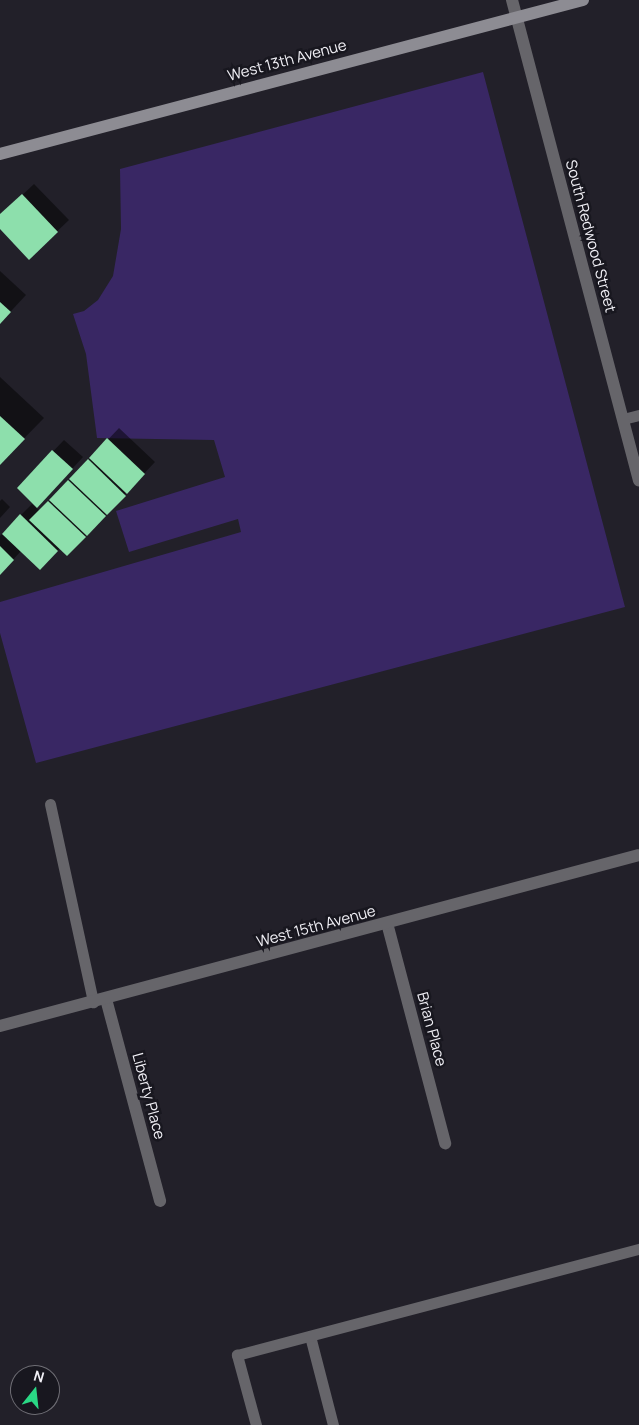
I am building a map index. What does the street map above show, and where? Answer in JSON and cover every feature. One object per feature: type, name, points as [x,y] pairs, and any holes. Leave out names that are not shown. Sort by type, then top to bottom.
[{"type":"street","name":"South Redwood Street","points":[[512,0],[639,480]]},
{"type":"street","name":"West 13th Avenue","points":[[0,154],[516,16],[584,0]]},
{"type":"street","name":"West 15th Avenue","points":[[0,1026],[639,855]]},
{"type":"street","name":"Brian Place","points":[[387,923],[445,1144]]},
{"type":"street","name":"Liberty Place","points":[[106,999],[160,1201]]},
{"type":"lane","points":[[623,419],[639,415]]},
{"type":"lane","points":[[50,804],[93,1002]]},
{"type":"lane","points":[[256,1425],[237,1355],[639,1249]]},
{"type":"lane","points":[[310,1336],[333,1425]]},
{"type":"shaded area","points":[[483,72],[625,607],[36,763],[0,633],[0,602],[241,532],[238,519],[129,552],[116,511],[225,477],[214,440],[97,438],[86,354],[73,314],[84,311],[98,300],[113,276],[121,229],[120,169]]},
{"type":"building","points":[[22,194],[58,232],[29,260],[0,229],[0,214]]},
{"type":"building","points":[[0,302],[11,312],[0,324]]},
{"type":"building","points":[[0,416],[25,439],[0,465]]},
{"type":"building","points":[[107,438],[145,474],[127,494],[89,458]]},
{"type":"building","points":[[52,450],[73,469],[37,508],[17,488]]},
{"type":"building","points":[[88,459],[126,496],[107,515],[69,479]]},
{"type":"building","points":[[68,480],[106,516],[87,536],[49,500]]},
{"type":"building","points":[[48,501],[86,537],[67,556],[29,520]]},
{"type":"building","points":[[20,514],[58,551],[40,570],[2,534]]},
{"type":"building","points":[[0,546],[14,560],[0,575]]}]
